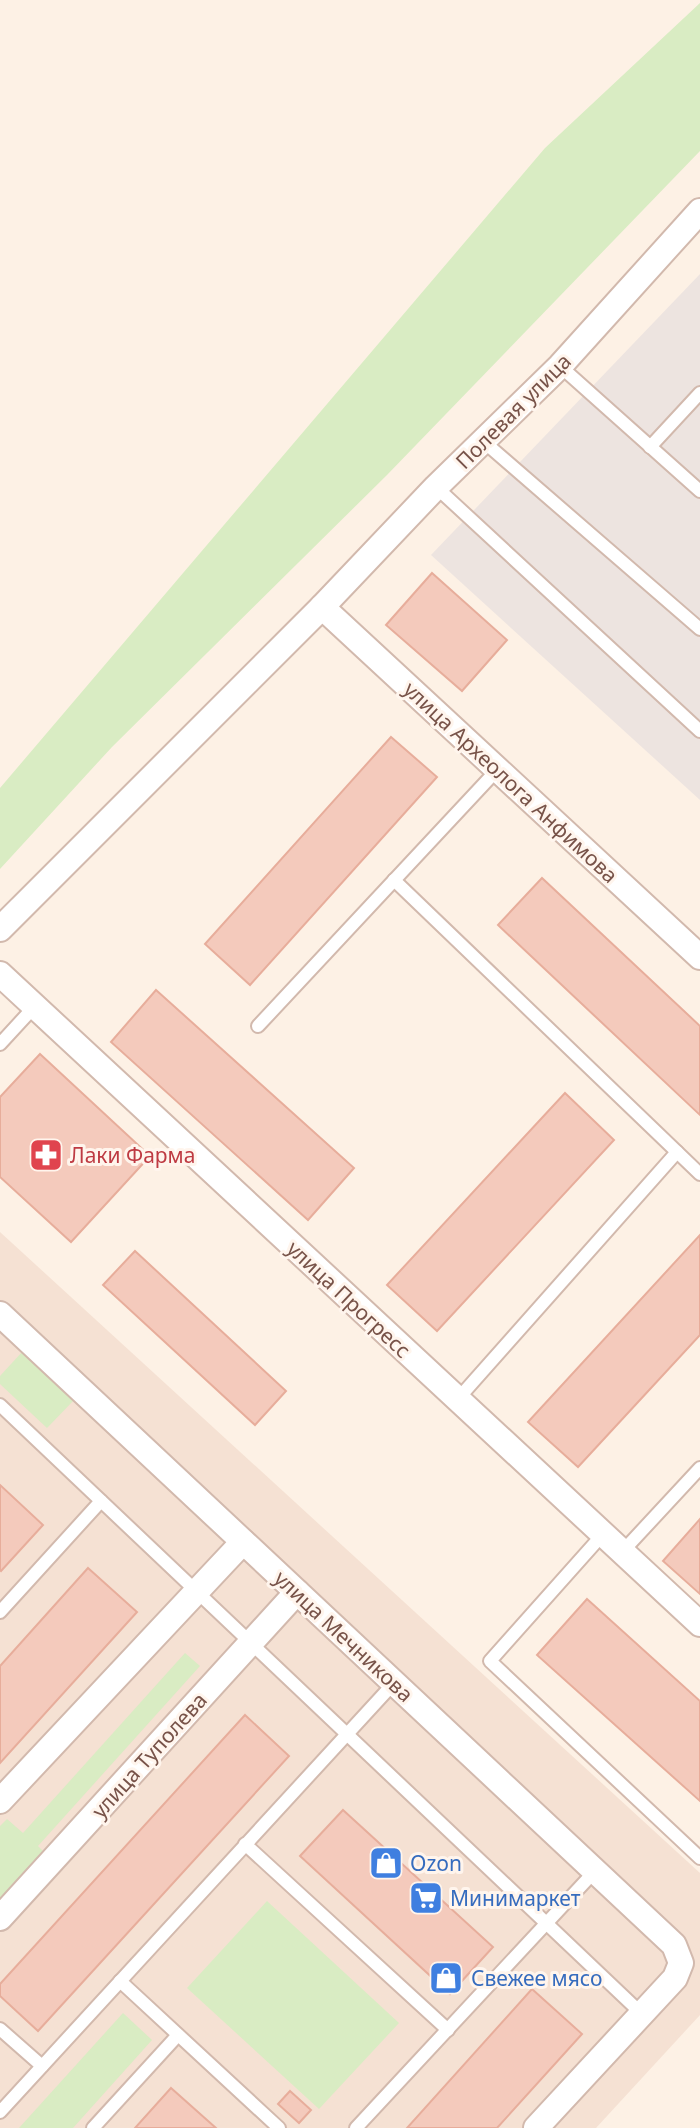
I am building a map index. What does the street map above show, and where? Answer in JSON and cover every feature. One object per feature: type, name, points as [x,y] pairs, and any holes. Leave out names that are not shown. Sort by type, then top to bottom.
[{"type":"street","name":"Полевая улица","points":[[0,929],[321,607],[436,486],[560,366],[700,211]]},
{"type":"street","name":"улица Археолога Анфимова","points":[[321,607],[700,957]]},
{"type":"street","name":"улица Прогресс","points":[[0,974],[700,1624]]},
{"type":"street","name":"улица Мечникова","points":[[0,1314],[674,1945],[681,1963],[675,1978],[642,2014]]},
{"type":"street","points":[[0,1801],[243,1542]]},
{"type":"street","name":"улица Туполева","points":[[0,1918],[297,1592]]},
{"type":"street","points":[[536,2128],[642,2014]]},
{"type":"lane","points":[[560,366],[700,492]]},
{"type":"lane","points":[[650,447],[700,393]]},
{"type":"lane","points":[[483,441],[700,629]]},
{"type":"lane","points":[[436,486],[700,731]]},
{"type":"lane","points":[[258,1026],[497,770]]},
{"type":"lane","points":[[394,880],[700,1174]]},
{"type":"lane","points":[[0,1044],[35,1006]]},
{"type":"lane","points":[[457,1400],[677,1152]]},
{"type":"lane","points":[[0,1405],[642,2014]]},
{"type":"lane","points":[[623,1551],[700,1468]]},
{"type":"lane","points":[[0,1612],[102,1501]]},
{"type":"lane","points":[[604,1533],[490,1661],[700,1858]]},
{"type":"lane","points":[[0,2112],[394,1683]]},
{"type":"lane","points":[[246,1844],[448,2030]]},
{"type":"lane","points":[[356,2128],[595,1871]]},
{"type":"lane","points":[[120,1981],[272,2126]]},
{"type":"lane","points":[[0,2029],[42,2066]]},
{"type":"lane","points":[[93,2128],[178,2035]]},
{"type":"shaded area","points":[[700,274],[700,800],[431,555]]},
{"type":"shaded area","points":[[0,1232],[700,1873],[700,2015],[596,2128],[0,2128]]},
{"type":"green space","points":[[700,3],[700,151],[387,475],[112,747],[0,869],[0,788],[545,148]]},
{"type":"green space","points":[[23,1351],[75,1399],[47,1428],[0,1384],[0,1376]]},
{"type":"green space","points":[[185,1653],[200,1666],[38,1846],[49,1857],[0,1900],[0,1826],[7,1819],[23,1833]]},
{"type":"green space","points":[[267,1901],[399,2023],[319,2109],[187,1988]]},
{"type":"green space","points":[[123,2013],[152,2040],[73,2128],[19,2128]]},
{"type":"building","points":[[432,573],[507,640],[462,691],[386,625]]},
{"type":"building","points":[[391,737],[437,777],[250,985],[205,944]]},
{"type":"building","points":[[542,878],[700,1026],[700,1115],[498,925]]},
{"type":"building","points":[[156,990],[354,1168],[308,1220],[111,1042]]},
{"type":"building","points":[[40,1054],[150,1156],[71,1242],[0,1177],[0,1097]]},
{"type":"building","points":[[565,1093],[614,1140],[437,1331],[387,1285]]},
{"type":"building","points":[[700,1235],[700,1335],[578,1467],[528,1422]]},
{"type":"building","points":[[135,1251],[286,1391],[255,1425],[103,1285]]},
{"type":"building","points":[[0,1485],[43,1525],[1,1571],[0,1570]]},
{"type":"building","points":[[700,1519],[700,1594],[663,1561]]},
{"type":"building","points":[[88,1568],[137,1612],[0,1763],[0,1666]]},
{"type":"building","points":[[587,1599],[700,1701],[700,1801],[537,1655]]},
{"type":"building","points":[[245,1715],[289,1756],[38,2031],[0,1996],[0,1984]]},
{"type":"building","points":[[343,1810],[493,1947],[450,1994],[300,1856]]},
{"type":"building","points":[[532,1989],[582,2034],[497,2128],[407,2128]]},
{"type":"building","points":[[171,2088],[216,2128],[135,2128]]},
{"type":"building","points":[[290,2091],[311,2110],[299,2123],[278,2104]]},
{"type":"place","name":"Лаки Фарма","points":[[46,1155]]},
{"type":"place","name":"Ozon","points":[[386,1863]]},
{"type":"place","name":"Минимаркет","points":[[426,1898]]},
{"type":"place","name":"Свежее мясо","points":[[446,1978]]}]
